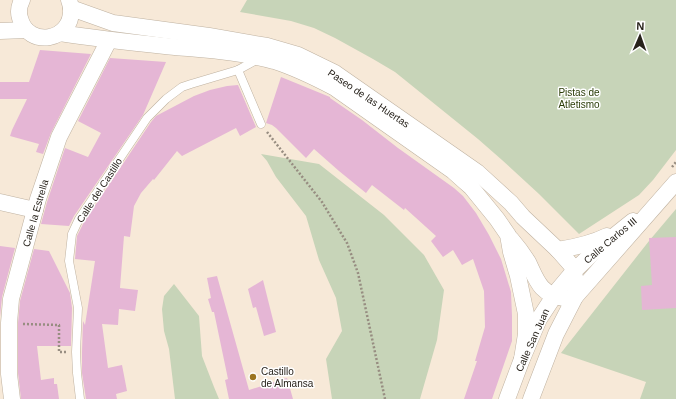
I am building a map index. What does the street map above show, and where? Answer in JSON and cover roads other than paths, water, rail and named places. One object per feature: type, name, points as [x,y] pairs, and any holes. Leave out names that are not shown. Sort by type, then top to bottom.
[{"type":"street","points":[[22,0],[19,5],[21,23],[26,30],[42,38],[52,37],[60,33],[67,26],[70,18],[70,4]]},
{"type":"street","name":"Paseo de las Huertas","points":[[70,4],[113,23],[209,36],[267,46],[298,55],[335,73],[477,172],[558,250],[572,266],[574,271]]},
{"type":"street","points":[[0,31],[26,30]]},
{"type":"street","name":"Paseo de las Huertas","points":[[60,33],[109,40],[218,51],[261,58],[295,69],[336,88],[453,171],[471,187],[520,250],[539,285],[546,292],[558,289],[564,298],[575,297]]},
{"type":"street","name":"Calle la Estrella","points":[[12,399],[9,374],[9,323],[11,299],[35,210],[60,137],[109,40]]},
{"type":"street","name":"Calle Carlos III","points":[[575,297],[676,182]]},
{"type":"street","name":"Calle Carlos III","points":[[558,289],[574,271],[626,225],[660,201]]},
{"type":"street","points":[[0,202],[35,210]]},
{"type":"street","points":[[558,250],[596,242],[626,225]]},
{"type":"street","name":"Paseo de las Huertas","points":[[508,235],[526,314],[526,334],[522,359]]},
{"type":"street","points":[[574,271],[576,281],[575,297]]},
{"type":"street","name":"Calle San Juan","points":[[507,399],[539,319],[558,289]]},
{"type":"street","name":"Calle San Juan","points":[[531,399],[556,334],[575,297]]},
{"type":"lane","name":"Calle del Castillo","points":[[80,399],[76,352],[78,308],[69,261],[72,234],[79,219],[147,118],[166,99],[182,88],[191,84],[238,70],[261,58]]},
{"type":"lane","points":[[238,70],[261,124]]},
{"type":"place","name":"Castillo de Almansa","points":[[253,377]]},
{"type":"park label","name":"Pistas de Atletismo","points":[[579,98]]}]
